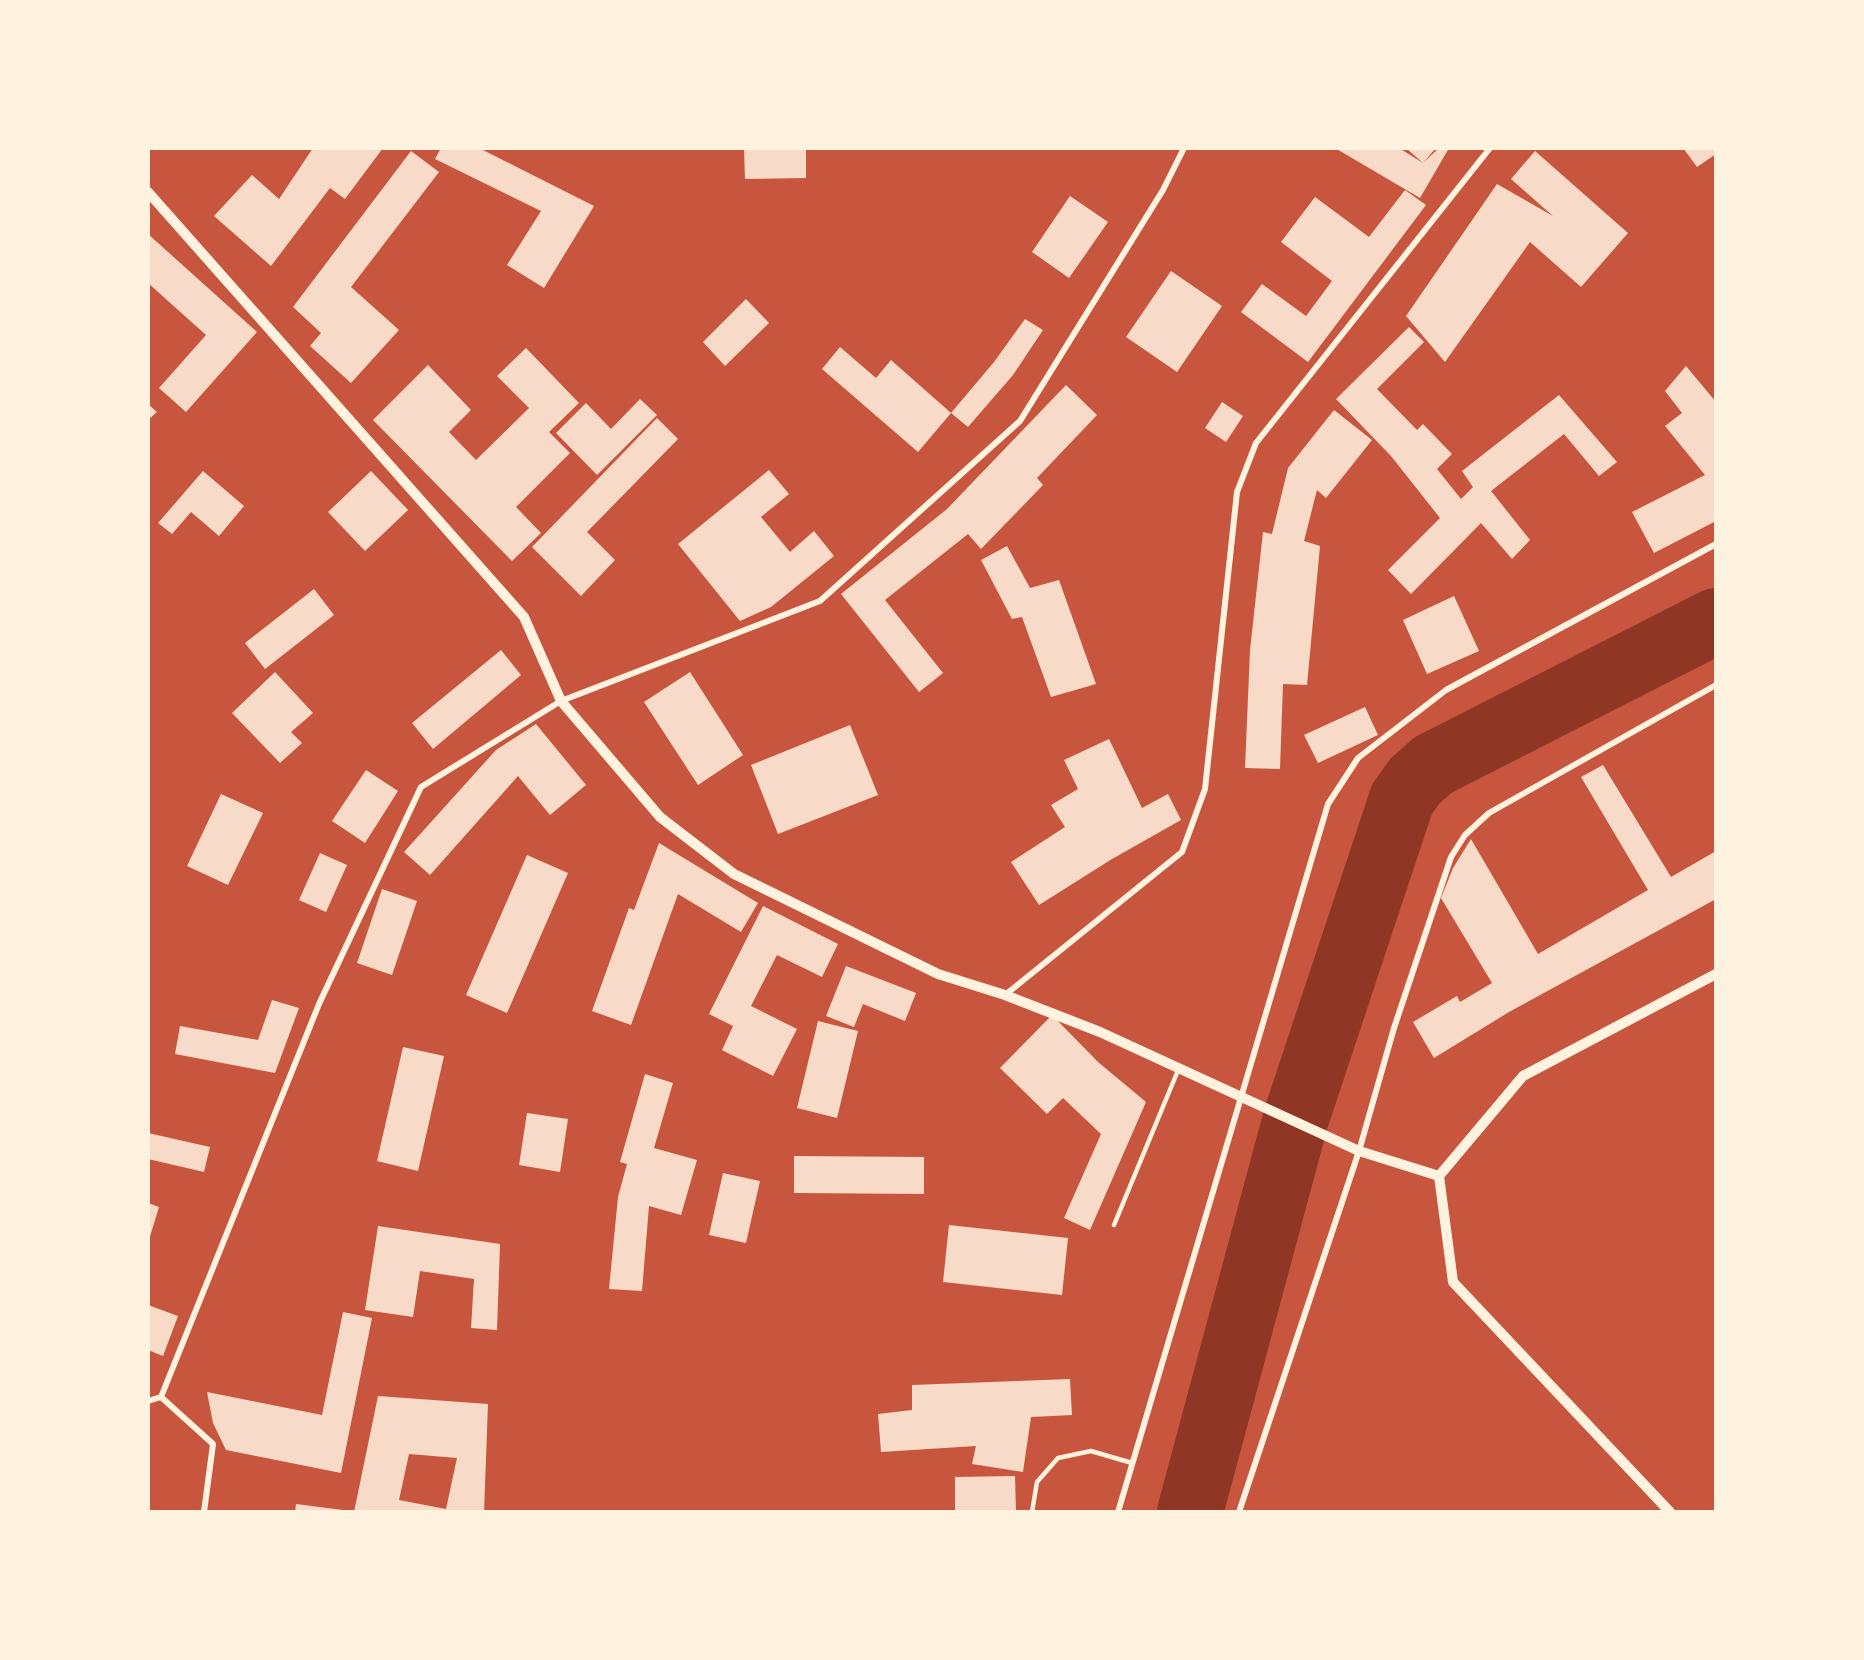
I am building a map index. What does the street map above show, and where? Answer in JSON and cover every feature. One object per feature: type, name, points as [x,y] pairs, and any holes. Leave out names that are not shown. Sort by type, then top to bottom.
[{"type":"street","points":[[161,1397],[319,1004],[421,787],[561,701],[820,601],[1020,421],[1163,190],[1184,148]]},
{"type":"street","points":[[1005,995],[1182,852],[1205,789],[1237,492],[1257,443],[1490,148]]},
{"type":"street","points":[[148,192],[524,617],[561,701],[660,817],[734,874],[938,974],[1005,995],[1100,1032],[1359,1151],[1439,1176]]},
{"type":"street","points":[[1118,1512],[1239,1095],[1328,804],[1358,758],[1446,690],[1716,544]]},
{"type":"street","points":[[1239,1512],[1359,1151],[1394,1028],[1451,857],[1465,835],[1489,813],[1716,685]]},
{"type":"street","points":[[1670,1512],[1453,1282],[1439,1176],[1523,1076],[1716,974]]},
{"type":"street","points":[[148,1401],[161,1397]]},
{"type":"street","points":[[161,1397],[213,1444],[204,1512]]},
{"type":"lane","points":[[1114,1225],[1179,1068]]},
{"type":"lane","points":[[1032,1512],[1037,1482],[1058,1458],[1091,1451],[1132,1463]]},
{"type":"building","points":[[313,148],[383,148],[345,199],[330,188],[271,266],[214,216],[252,175],[279,199]]},
{"type":"building","points":[[441,148],[479,148],[594,206],[544,288],[507,265],[541,211],[435,159]]},
{"type":"building","points":[[744,148],[806,148],[806,178],[745,179]]},
{"type":"building","points":[[1335,148],[1399,148],[1423,163],[1439,148],[1449,148],[1420,198]]},
{"type":"building","points":[[1406,148],[1436,148],[1423,163]]},
{"type":"building","points":[[1683,148],[1716,148],[1716,154],[1697,167]]},
{"type":"building","points":[[411,151],[439,172],[351,287],[399,330],[351,383],[310,346],[321,333],[293,307]]},
{"type":"building","points":[[1535,151],[1628,233],[1581,287],[1530,242],[1445,362],[1406,316],[1497,184],[1553,216],[1511,179]]},
{"type":"building","points":[[1405,190],[1426,205],[1308,362],[1241,312],[1262,284],[1306,316],[1332,281],[1281,242],[1315,197],[1369,237]]},
{"type":"building","points":[[1070,196],[1108,222],[1069,278],[1032,252]]},
{"type":"building","points":[[148,234],[257,332],[186,412],[159,388],[206,335],[148,283]]},
{"type":"building","points":[[1171,271],[1222,306],[1177,372],[1126,337]]},
{"type":"building","points":[[746,299],[769,323],[725,366],[703,342]]},
{"type":"building","points":[[1025,319],[1043,330],[1013,375],[968,427],[951,413],[994,362]]},
{"type":"building","points":[[1409,327],[1424,342],[1377,389],[1417,430],[1423,424],[1452,454],[1437,469],[1461,499],[1473,487],[1462,471],[1559,395],[1617,462],[1599,476],[1564,434],[1491,491],[1530,540],[1512,559],[1481,523],[1411,594],[1388,570],[1440,518],[1391,456],[1336,399]]},
{"type":"building","points":[[840,347],[876,378],[891,360],[951,413],[918,452],[822,369]]},
{"type":"building","points":[[526,348],[579,403],[549,432],[570,453],[516,507],[541,533],[512,561],[373,420],[428,365],[471,410],[449,432],[476,460],[529,408],[497,376]]},
{"type":"building","points":[[1686,366],[1716,402],[1716,521],[1654,553],[1632,512],[1705,475],[1665,426],[1682,413],[1665,391]]},
{"type":"building","points":[[1066,385],[1097,415],[1037,478],[1043,485],[981,549],[968,534],[885,600],[943,673],[919,692],[841,594],[947,509]]},
{"type":"building","points":[[640,399],[657,415],[597,475],[556,433],[586,403],[611,429]]},
{"type":"building","points":[[1222,402],[1243,416],[1226,442],[1205,428]]},
{"type":"building","points":[[148,404],[157,412],[148,420]]},
{"type":"building","points":[[1334,410],[1372,440],[1326,498],[1317,490],[1304,541],[1320,546],[1307,685],[1283,684],[1280,769],[1245,768],[1250,650],[1263,532],[1272,534],[1288,468]]},
{"type":"building","points":[[657,418],[678,439],[587,532],[615,560],[581,596],[532,547]]},
{"type":"building","points":[[769,470],[789,494],[761,517],[790,552],[814,531],[834,556],[771,607],[740,621],[678,544]]},
{"type":"building","points":[[203,471],[244,506],[219,536],[191,512],[172,534],[158,523]]},
{"type":"building","points":[[371,471],[408,510],[365,551],[328,512]]},
{"type":"building","points":[[1007,546],[1030,588],[1059,580],[1096,684],[1051,697],[1022,617],[1012,619],[981,560]]},
{"type":"building","points":[[314,589],[334,615],[265,669],[245,643]]},
{"type":"building","points":[[1454,596],[1479,651],[1427,674],[1403,620]]},
{"type":"building","points":[[501,650],[521,675],[433,749],[412,723]]},
{"type":"building","points":[[275,672],[313,713],[291,732],[302,743],[280,763],[232,713]]},
{"type":"building","points":[[690,672],[743,755],[698,785],[644,702]]},
{"type":"building","points":[[1365,707],[1378,735],[1318,763],[1304,735]]},
{"type":"building","points":[[536,724],[586,785],[550,815],[518,776],[430,875],[404,852],[496,750]]},
{"type":"building","points":[[850,725],[878,795],[778,834],[751,765]]},
{"type":"building","points":[[1109,739],[1142,808],[1168,794],[1181,820],[1112,859],[1039,905],[1011,862],[1065,827],[1051,805],[1078,789],[1064,760]]},
{"type":"building","points":[[1603,765],[1671,877],[1716,851],[1716,899],[1509,1012],[1434,1058],[1413,1022],[1457,996],[1460,1002],[1492,983],[1441,898],[1453,868],[1471,839],[1538,954],[1648,890],[1581,777]]},
{"type":"building","points":[[366,770],[398,791],[365,843],[332,821]]},
{"type":"building","points":[[221,794],[263,813],[228,885],[187,866]]},
{"type":"building","points":[[659,843],[758,903],[741,932],[678,894],[631,1025],[592,1011],[629,908],[634,910]]},
{"type":"building","points":[[320,853],[347,865],[326,912],[299,900]]},
{"type":"building","points":[[527,855],[568,873],[507,1013],[466,995]]},
{"type":"building","points":[[382,889],[417,901],[392,975],[357,963]]},
{"type":"building","points":[[763,906],[838,944],[822,977],[777,955],[751,1006],[797,1029],[773,1076],[722,1050],[733,1026],[709,1014]]},
{"type":"building","points":[[846,966],[916,993],[905,1021],[863,1004],[854,1027],[826,1016]]},
{"type":"building","points":[[272,1000],[299,1008],[275,1073],[175,1054],[180,1026],[258,1040]]},
{"type":"building","points":[[1052,1015],[1098,1062],[1146,1102],[1090,1230],[1064,1218],[1101,1134],[1063,1098],[1047,1114],[1000,1068]]},
{"type":"building","points":[[818,1021],[858,1031],[837,1118],[797,1108]]},
{"type":"building","points":[[403,1047],[444,1056],[418,1171],[377,1161]]},
{"type":"building","points":[[645,1074],[673,1083],[654,1148],[697,1160],[681,1215],[649,1206],[642,1291],[609,1289],[618,1197],[627,1164],[620,1162]]},
{"type":"building","points":[[527,1113],[568,1119],[560,1172],[519,1165]]},
{"type":"building","points":[[148,1133],[210,1147],[204,1172],[148,1159]]},
{"type":"building","points":[[794,1156],[924,1157],[924,1194],[794,1193]]},
{"type":"building","points":[[723,1173],[760,1181],[746,1243],[709,1235]]},
{"type":"building","points":[[148,1203],[159,1207],[149,1240],[148,1239]]},
{"type":"building","points":[[949,1225],[1068,1238],[1062,1295],[943,1282]]},
{"type":"building","points":[[378,1226],[500,1244],[497,1330],[471,1328],[474,1279],[420,1271],[413,1317],[365,1310]]},
{"type":"building","points":[[148,1305],[178,1316],[163,1356],[148,1350]]},
{"type":"building","points":[[343,1312],[372,1318],[341,1473],[226,1450],[213,1423],[207,1392],[322,1415]]},
{"type":"building","points":[[1070,1379],[1072,1415],[1031,1417],[1023,1472],[972,1464],[976,1446],[881,1452],[878,1414],[912,1410],[912,1385]]},
{"type":"building","points":[[378,1396],[488,1404],[484,1512],[354,1512]],"holes":[[[409,1454],[457,1458],[446,1509],[399,1500]]]},
{"type":"building","points":[[1015,1476],[1016,1512],[955,1512],[955,1477]]},
{"type":"building","points":[[296,1504],[343,1510],[343,1512],[295,1512]]},
{"type":"waterway","points":[[1190,1512],[1296,1118],[1402,799],[1415,781],[1433,765],[1716,621]]}]
